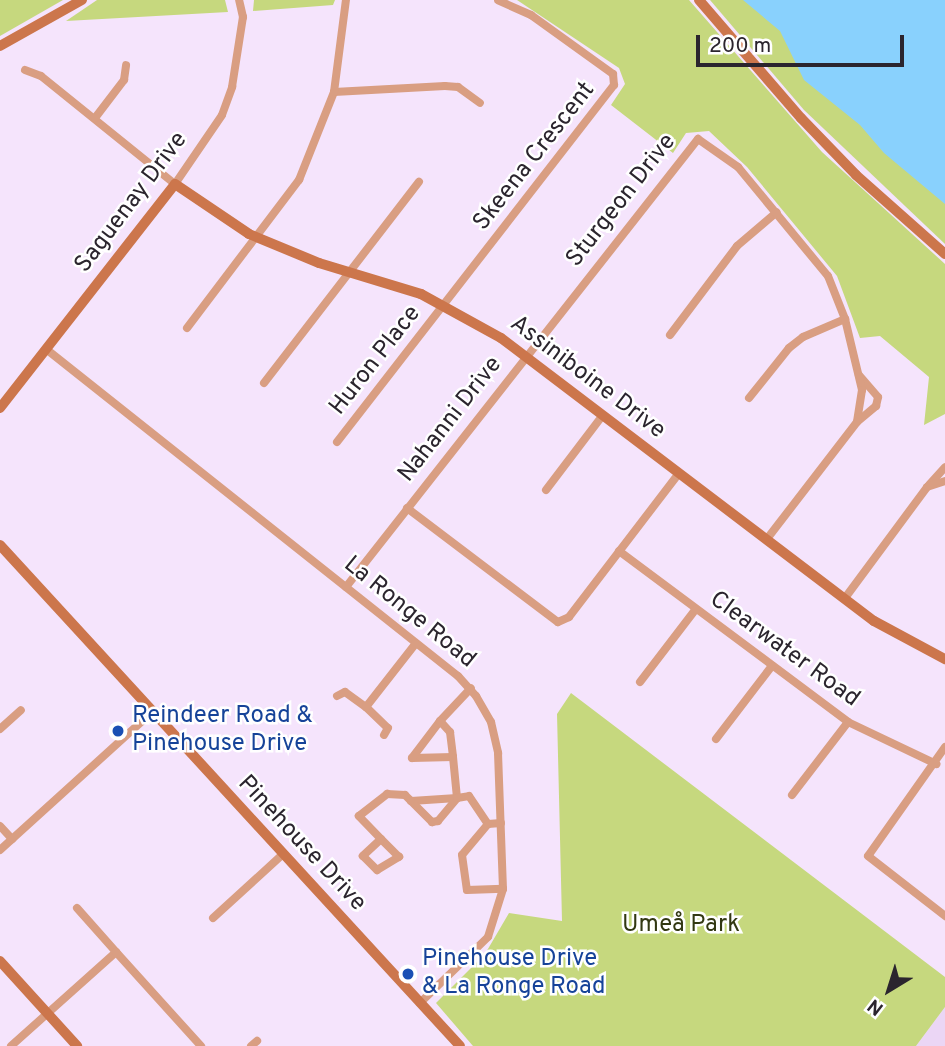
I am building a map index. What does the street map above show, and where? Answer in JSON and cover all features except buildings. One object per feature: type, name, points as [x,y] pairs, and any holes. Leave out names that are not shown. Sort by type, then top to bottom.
[{"type":"street","points":[[0,47],[82,0]]},
{"type":"street","name":"Saguenay Drive","points":[[0,408],[175,184],[222,115],[232,87],[243,17],[240,0]]},
{"type":"street","points":[[187,328],[299,180],[334,92],[346,0]]},
{"type":"street","name":"Skeena Crescent","points":[[445,304],[615,82],[612,74],[545,25],[498,0]]},
{"type":"street","points":[[699,0],[810,128],[945,254]]},
{"type":"street","points":[[96,118],[124,80],[126,65]]},
{"type":"street","points":[[25,70],[41,76],[175,184]]},
{"type":"street","points":[[334,92],[445,86],[458,88],[480,103]]},
{"type":"street","name":"Sturgeon Drive","points":[[526,356],[694,141],[702,139],[738,167],[828,276],[845,319],[862,390],[857,422]]},
{"type":"street","points":[[264,383],[419,182]]},
{"type":"street","name":"Assiniboine Drive","points":[[175,184],[257,238],[445,304],[526,356],[845,598],[909,642],[945,659]]},
{"type":"street","points":[[670,335],[737,246],[777,212]]},
{"type":"street","name":"Huron Place","points":[[337,442],[445,304]]},
{"type":"street","points":[[750,398],[789,348],[803,337],[845,319]]},
{"type":"street","name":"La Ronge Road","points":[[46,349],[471,688],[494,731],[503,889],[488,937],[420,1003]]},
{"type":"street","name":"Nahanni Drive","points":[[346,587],[526,356]]},
{"type":"street","name":"Sturgeon Drive","points":[[767,540],[857,422],[876,406],[878,397],[859,375]]},
{"type":"street","points":[[546,490],[603,415]]},
{"type":"street","points":[[845,598],[927,487],[945,467]]},
{"type":"street","name":"Nahanni Drive","points":[[407,508],[558,622],[569,617],[679,473]]},
{"type":"street","points":[[927,487],[945,481]]},
{"type":"street","name":"Pinehouse Drive","points":[[0,545],[460,1046]]},
{"type":"street","name":"Clearwater Road","points":[[619,551],[848,722],[936,764]]},
{"type":"street","points":[[640,682],[695,610]]},
{"type":"street","points":[[366,707],[416,643]]},
{"type":"street","points":[[716,739],[771,667]]},
{"type":"street","points":[[453,757],[412,758],[440,721],[471,688]]},
{"type":"street","points":[[337,696],[345,692],[366,707],[388,728],[384,735]]},
{"type":"street","points":[[0,729],[21,710]]},
{"type":"street","points":[[0,850],[152,712]]},
{"type":"street","points":[[381,838],[359,816],[387,794],[405,795],[432,822],[438,821],[457,798],[450,732],[440,721]]},
{"type":"street","points":[[792,795],[848,722]]},
{"type":"street","points":[[945,747],[936,764],[868,856],[945,916]]},
{"type":"street","points":[[411,801],[469,796],[488,824]]},
{"type":"street","points":[[501,823],[488,824],[462,855],[467,890],[503,889]]},
{"type":"street","points":[[0,826],[12,839]]},
{"type":"street","points":[[213,918],[282,855]]},
{"type":"street","points":[[77,908],[201,1046]]},
{"type":"street","points":[[11,1046],[116,952]]},
{"type":"street","points":[[0,961],[76,1046]]},
{"type":"shaded area","points":[[945,1007],[945,1046],[916,1046]]},
{"type":"green space","points":[[0,0],[63,0],[0,36]]},
{"type":"green space","points":[[97,0],[225,0],[228,12],[66,21]]},
{"type":"green space","points":[[254,0],[335,0],[333,5],[253,11]]},
{"type":"green space","points":[[517,0],[689,0],[822,152],[945,264],[945,414],[924,425],[929,377],[880,336],[860,338],[837,276],[747,167],[709,131],[686,133],[673,153],[611,105],[625,84],[619,68]]},
{"type":"green space","points":[[710,0],[752,0],[945,198],[945,244],[804,110]]},
{"type":"green space","name":"Umeå Park","points":[[571,693],[945,977],[945,1007],[916,1046],[473,1046],[436,1003],[485,954],[509,913],[562,921],[557,714]]},
{"type":"water","points":[[743,0],[945,0],[945,204],[884,153],[860,125],[804,80],[780,31]]},
{"type":"place","name":"Reindeer Road & Pinehouse Drive","points":[[118,731]]},
{"type":"place","name":"Pinehouse Drive & La Ronge Road","points":[[408,974]]}]
